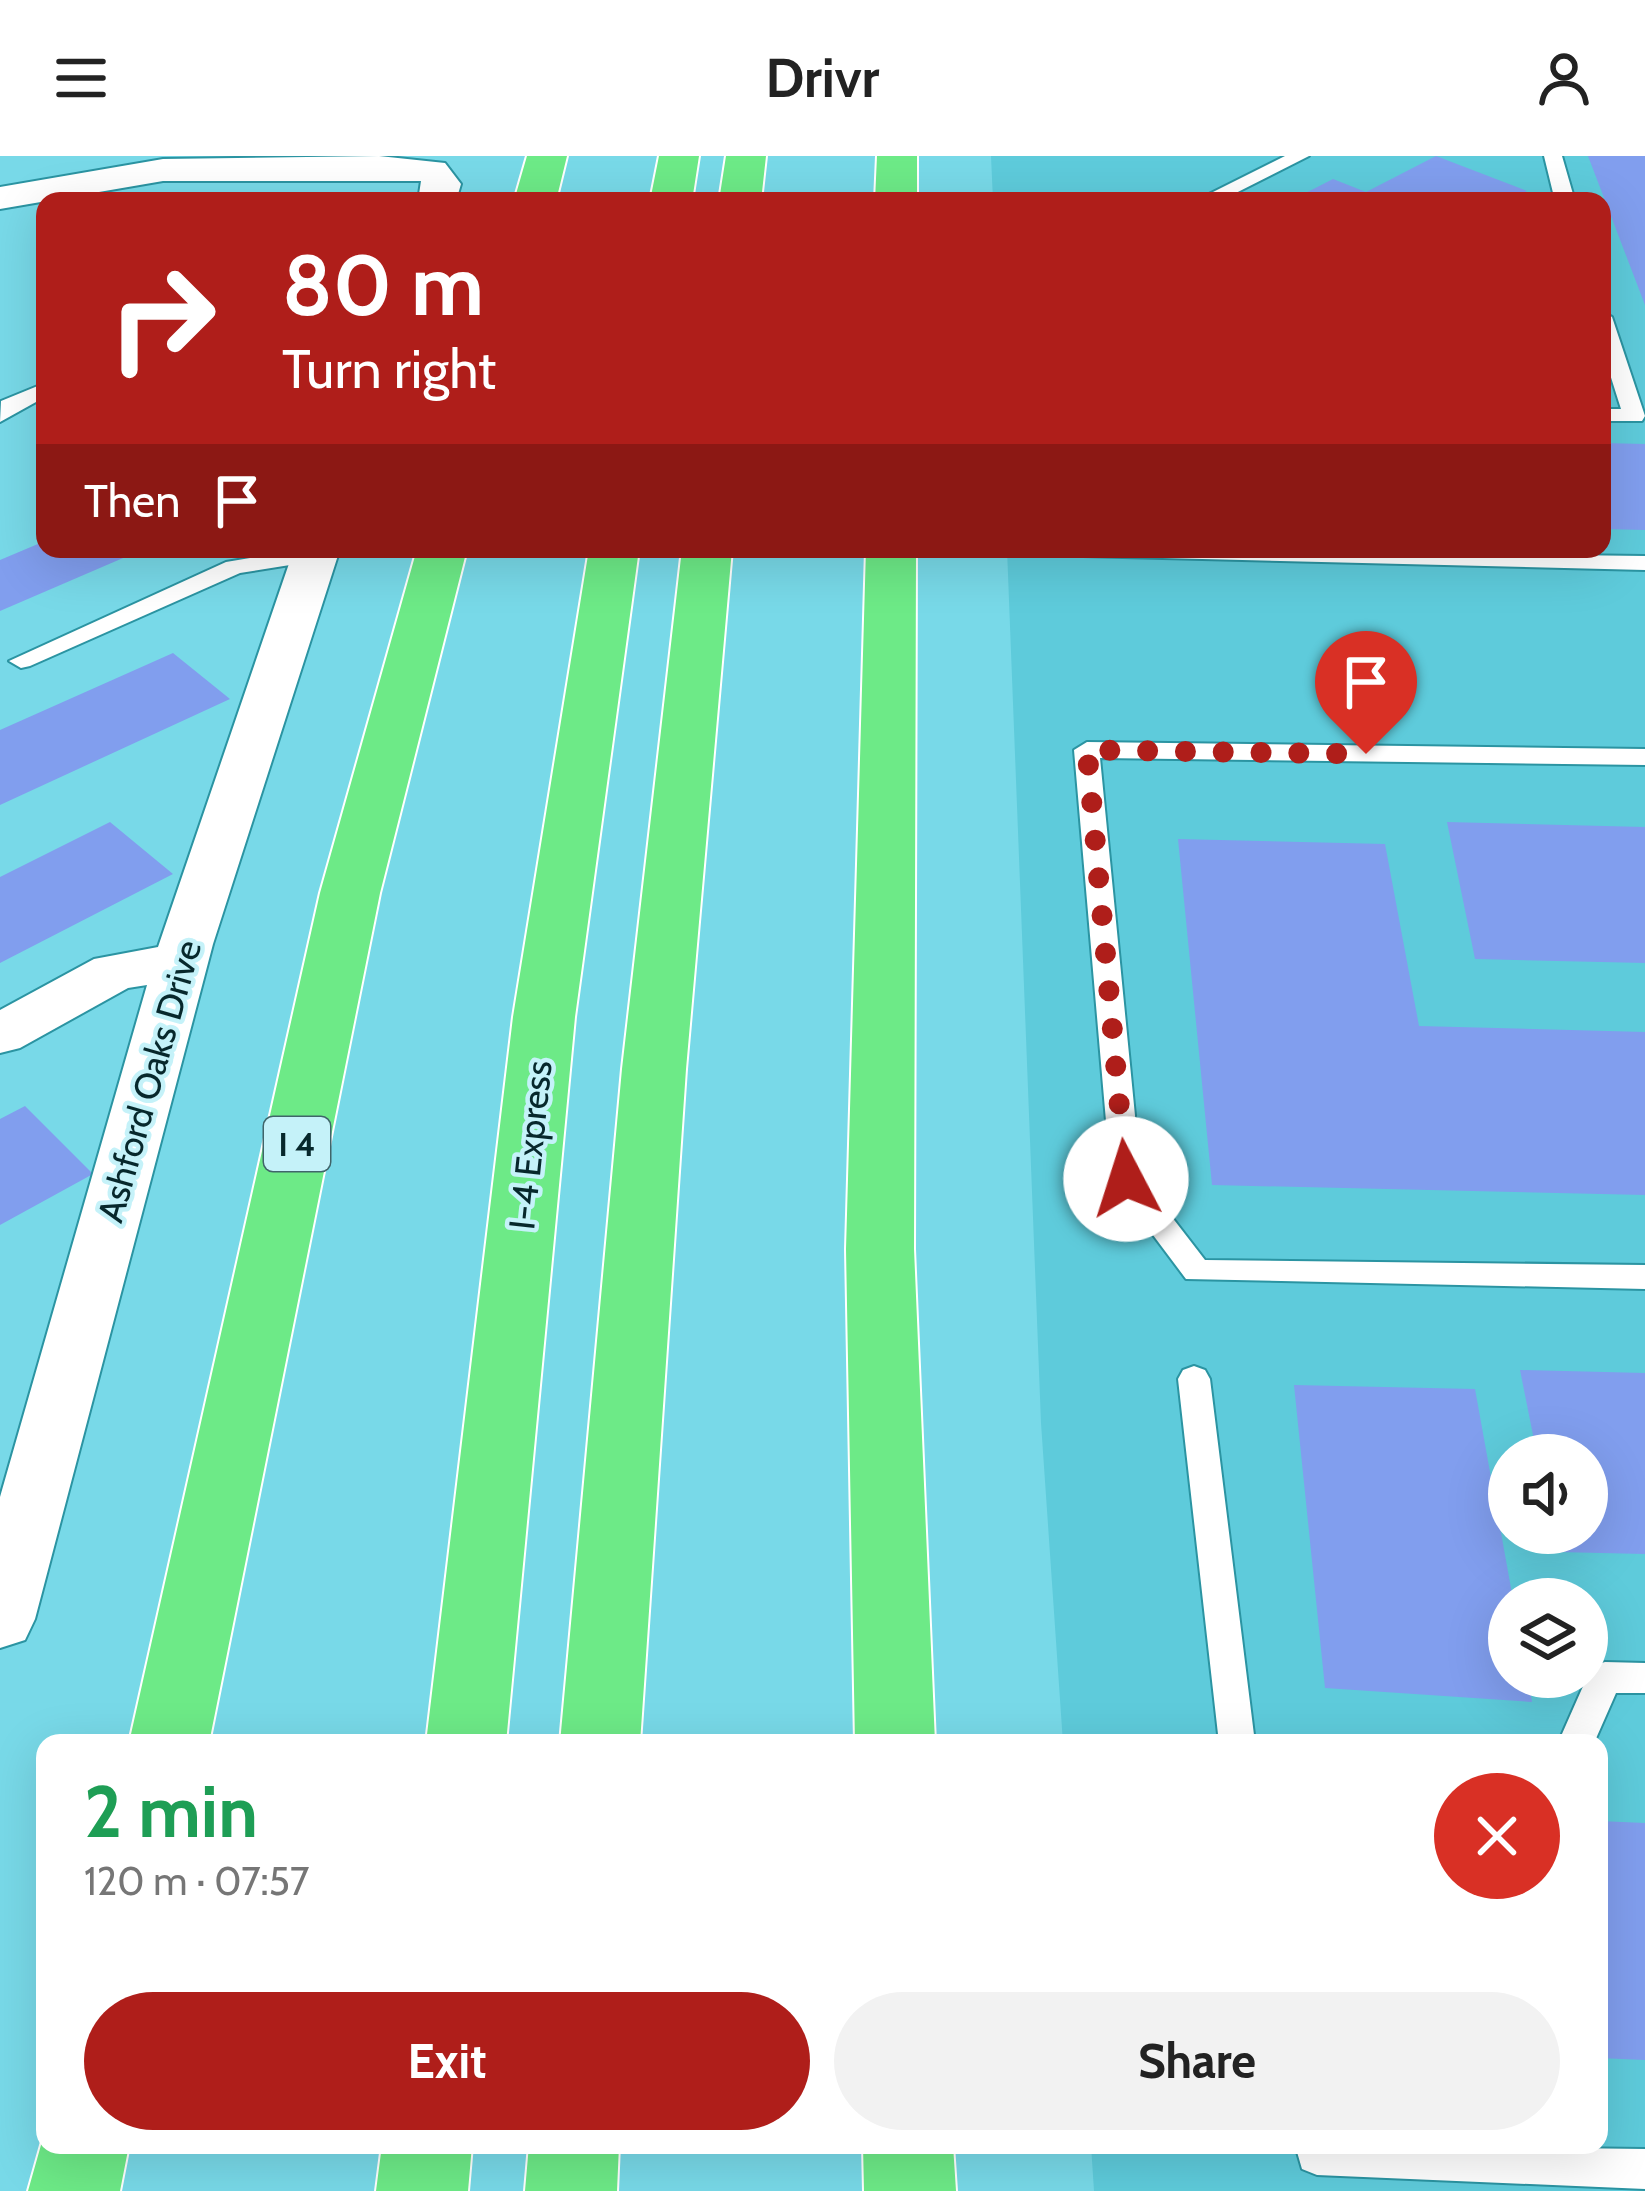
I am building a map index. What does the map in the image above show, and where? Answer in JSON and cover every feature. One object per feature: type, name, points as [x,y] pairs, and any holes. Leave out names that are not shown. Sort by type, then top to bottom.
[{"type":"highway","points":[[537,192],[547,156]]},
{"type":"highway","points":[[673,192],[679,156]]},
{"type":"highway","points":[[741,192],[746,156]]},
{"type":"highway","points":[[896,192],[897,156]]},
{"type":"highway","name":"I 4","points":[[171,1734],[350,893],[440,558]]},
{"type":"highway","name":"I-4 Express","points":[[467,1734],[544,1017],[613,558]]},
{"type":"highway","points":[[601,1734],[654,1069],[705,558]]},
{"type":"highway","points":[[891,558],[880,1250],[896,1734]]},
{"type":"highway","points":[[74,2191],[82,2154]]},
{"type":"highway","points":[[422,2191],[426,2154]]},
{"type":"highway","points":[[571,2191],[573,2154]]},
{"type":"highway","points":[[908,2154],[910,2191]]},
{"type":"street","points":[[0,198],[163,170],[376,167],[432,171],[442,184],[440,192]]},
{"type":"street","name":"Ashford Oaks Drive","points":[[0,1619],[182,961],[314,558]]},
{"type":"street","points":[[0,1034],[114,972],[182,961]]},
{"type":"lane","points":[[1224,192],[1300,156]]},
{"type":"lane","points":[[1552,156],[1562,192]]},
{"type":"lane","points":[[1611,345],[1634,416],[1611,416]]},
{"type":"lane","points":[[0,416],[36,393]]},
{"type":"lane","points":[[21,661],[234,567],[283,558]]},
{"type":"lane","points":[[1444,558],[1645,563]]},
{"type":"lane","points":[[1645,757],[1087,750],[1126,1179],[1197,1271],[1645,1277]]},
{"type":"lane","points":[[1194,1379],[1236,1734]]},
{"type":"lane","points":[[1580,1734],[1605,1677],[1645,1678]]},
{"type":"lane","points":[[1317,2154],[1645,2169]]},
{"type":"shaded area","points":[[991,156],[1645,156],[1645,2191],[1094,2191],[1092,2154],[1608,2154],[1608,1734],[1062,1734],[1041,1423],[1007,558],[1611,558],[1611,192],[993,192]]},
{"type":"building","points":[[1436,156],[1527,191],[1525,192],[1366,192]]},
{"type":"building","points":[[1588,156],[1645,156],[1645,305],[1611,216],[1611,192],[1602,192]]},
{"type":"building","points":[[1333,179],[1366,192],[1308,192]]},
{"type":"building","points":[[1611,443],[1645,444],[1645,530],[1611,529]]},
{"type":"building","points":[[36,545],[36,558],[123,558],[0,611],[0,560]]},
{"type":"building","points":[[173,653],[230,699],[0,805],[0,730]]},
{"type":"building","points":[[110,822],[173,874],[0,963],[0,877]]},
{"type":"building","points":[[1447,822],[1645,827],[1645,963],[1475,959]]},
{"type":"building","points":[[1178,839],[1385,844],[1419,1026],[1645,1032],[1645,1195],[1212,1185]]},
{"type":"building","points":[[25,1106],[93,1174],[0,1225],[0,1119]]},
{"type":"building","points":[[1520,1370],[1645,1373],[1645,1554],[1608,1553],[1608,1434],[1533,1434]]},
{"type":"building","points":[[1294,1385],[1475,1389],[1488,1461],[1488,1554],[1505,1554],[1509,1578],[1488,1578],[1488,1698],[1531,1698],[1532,1702],[1325,1688]]},
{"type":"building","points":[[1608,1821],[1645,1823],[1645,2060],[1608,2058]]},
{"type":"route","points":[[1126,1179],[1087,750],[1366,754]]}]
